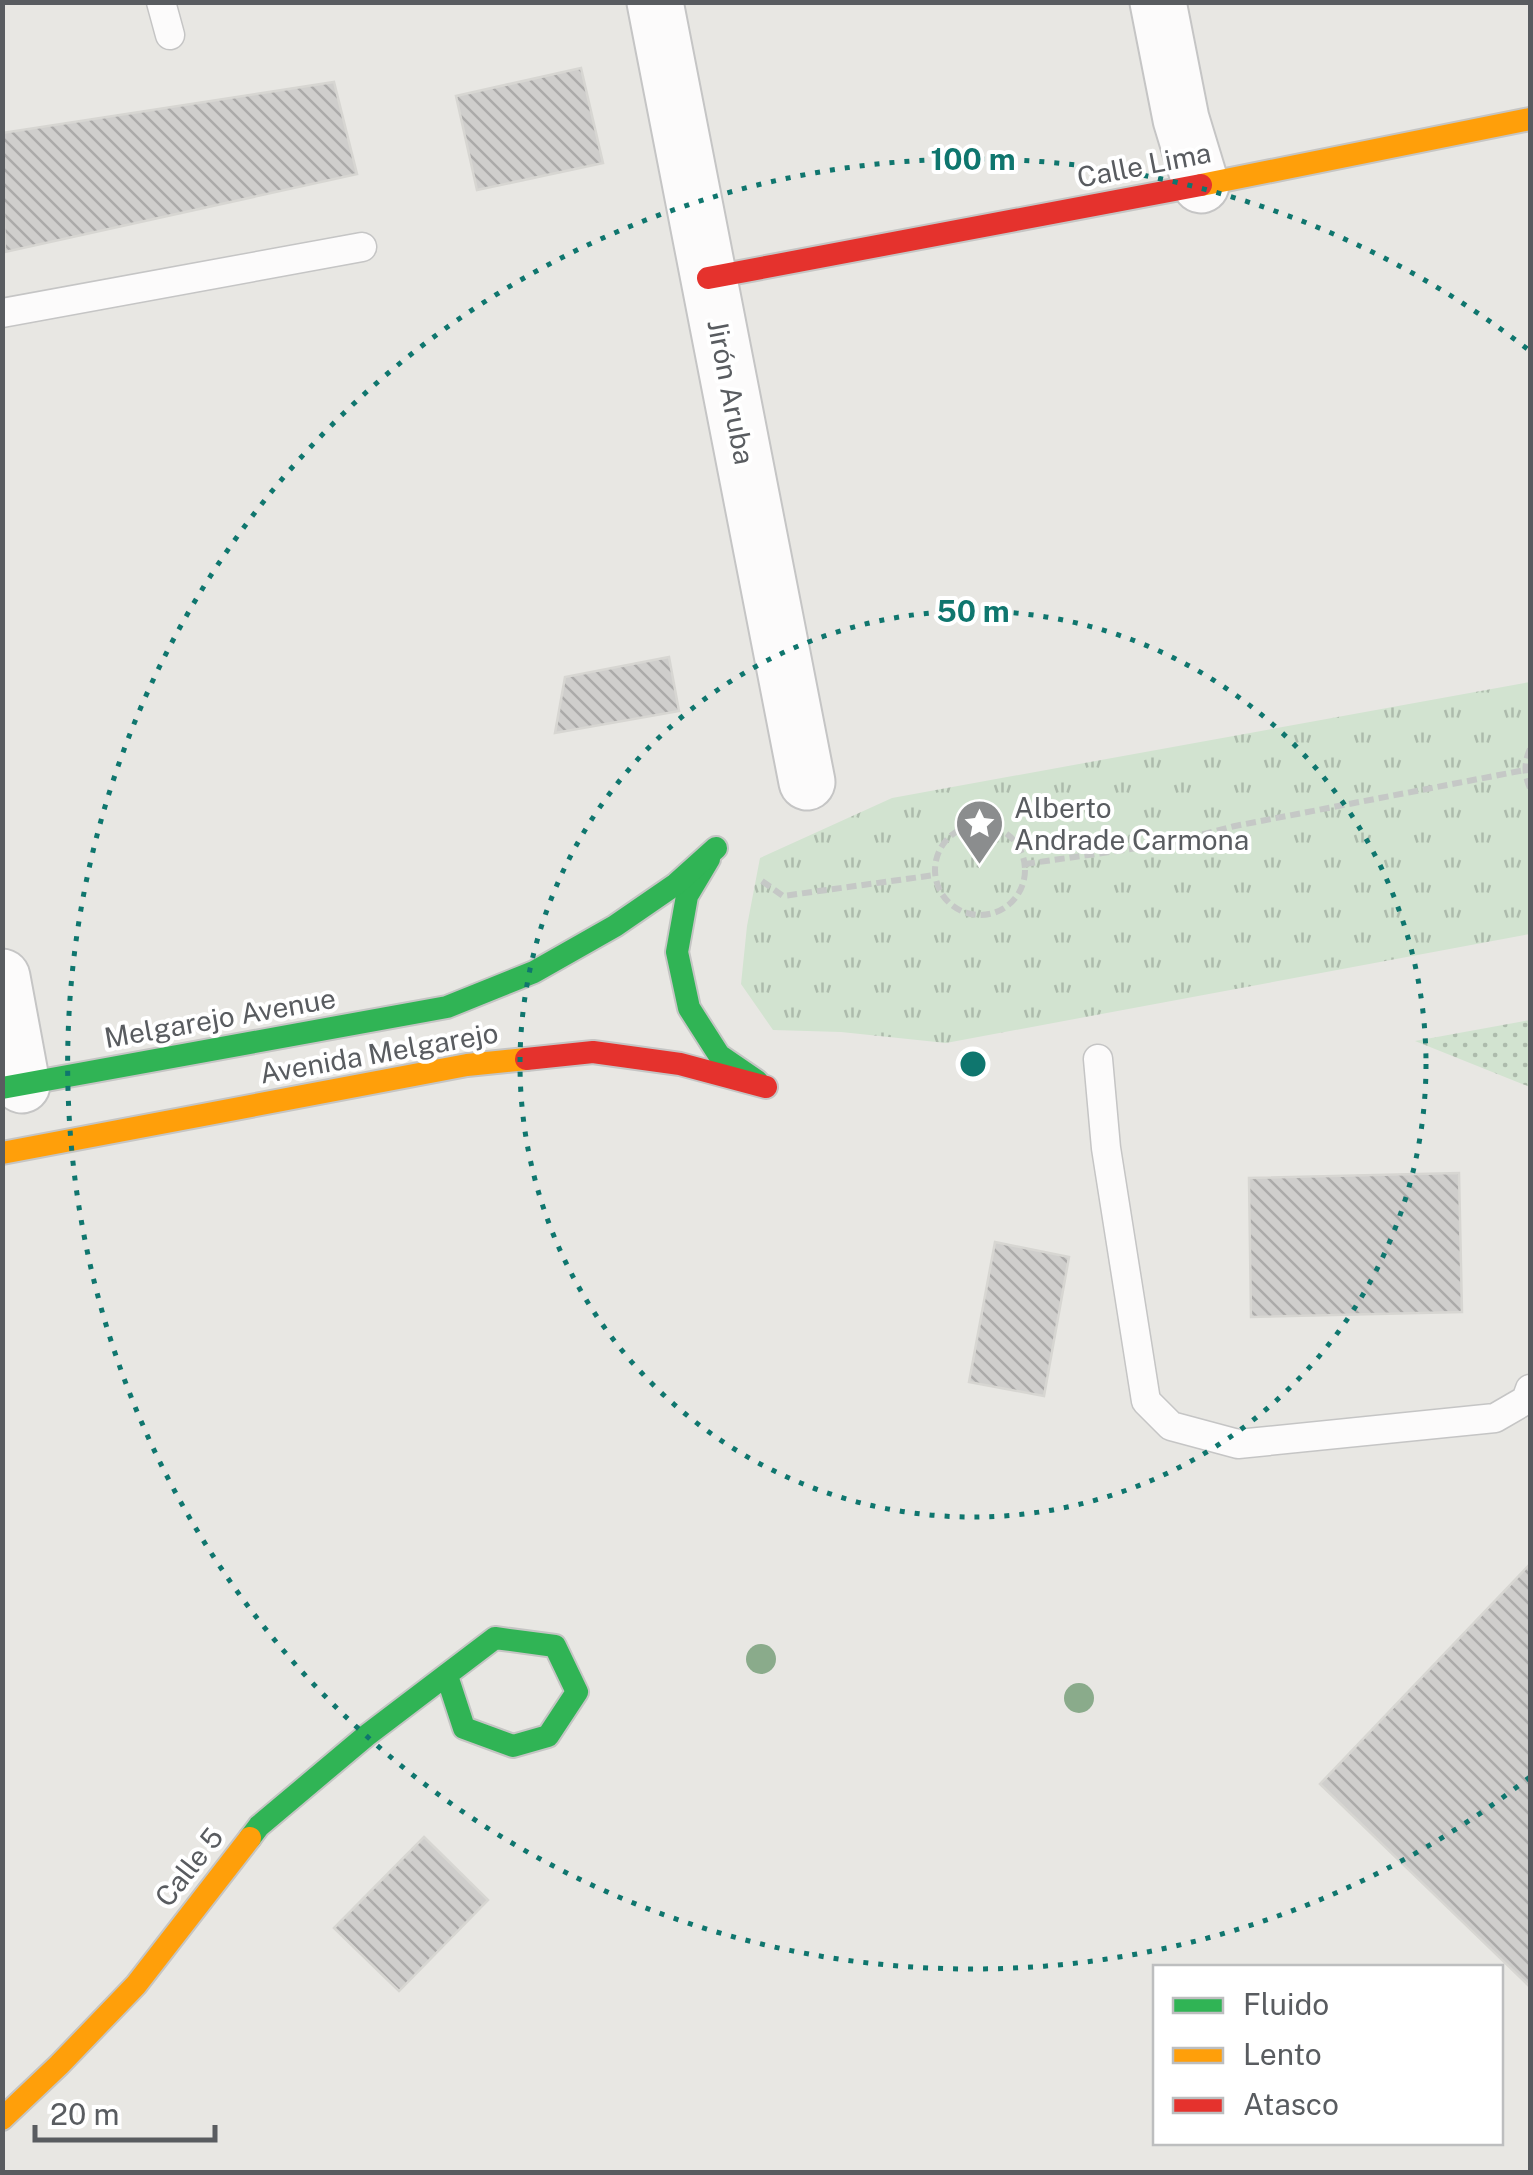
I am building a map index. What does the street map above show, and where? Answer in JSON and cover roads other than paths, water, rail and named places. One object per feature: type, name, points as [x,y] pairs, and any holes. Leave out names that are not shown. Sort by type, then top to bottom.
[{"type":"street","name":"Jirón Aruba","points":[[655,2],[807,782]]},
{"type":"street","points":[[1158,2],[1181,120],[1201,185]]},
{"type":"street","name":"Calle Lima","points":[[708,278],[1530,119]]},
{"type":"street","name":"Avenida Melgarejo","points":[[2,1153],[468,1065],[593,1052],[680,1064],[766,1088],[719,1055],[689,1008],[677,952],[686,896],[716,848],[676,884],[615,926],[534,972],[447,1008],[12,1086]]},
{"type":"street","points":[[2,977],[12,1086]]},
{"type":"street","name":"Calle 5","points":[[2,2119],[136,1985],[259,1826],[366,1736],[495,1638],[556,1646],[577,1692],[548,1736],[513,1746],[464,1728],[446,1676]]},
{"type":"lane","points":[[160,2],[170,35]]},
{"type":"lane","points":[[2,313],[362,248]]},
{"type":"lane","points":[[1098,1059],[1106,1148],[1146,1401],[1172,1426],[1238,1444],[1494,1418],[1526,1400],[1530,1389]]},
{"type":"place","name":"Alberto Andrade Carmona","points":[[979,866]]}]
